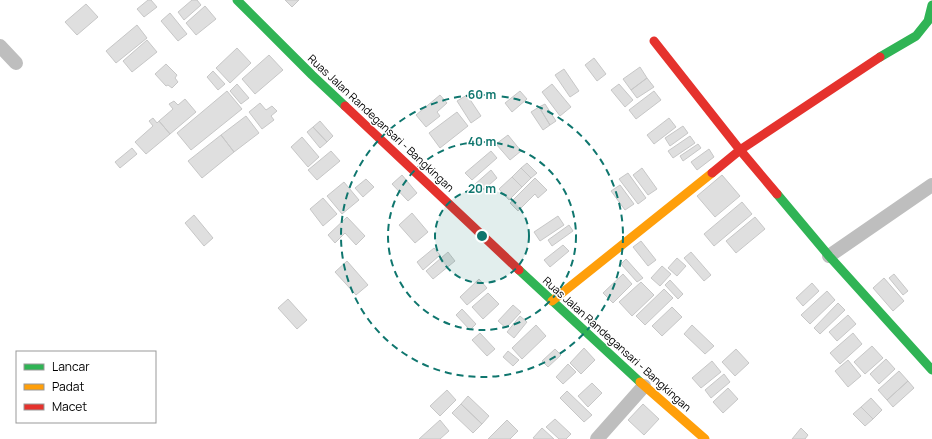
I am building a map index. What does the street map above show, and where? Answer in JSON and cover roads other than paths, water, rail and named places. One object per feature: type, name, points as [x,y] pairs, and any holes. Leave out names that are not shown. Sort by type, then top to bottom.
[{"type":"street","name":"Ruas Jalan Randegansari - Bangkingan","points":[[237,0],[312,75],[552,301],[644,386],[705,439]]},
{"type":"street","points":[[552,301],[740,150],[888,52],[916,36],[928,22],[932,6]]},
{"type":"street","points":[[654,41],[740,150],[829,256],[932,370]]},
{"type":"street","points":[[0,46],[16,63]]},
{"type":"street","points":[[829,256],[932,185]]},
{"type":"street","points":[[597,439],[644,386]]}]
